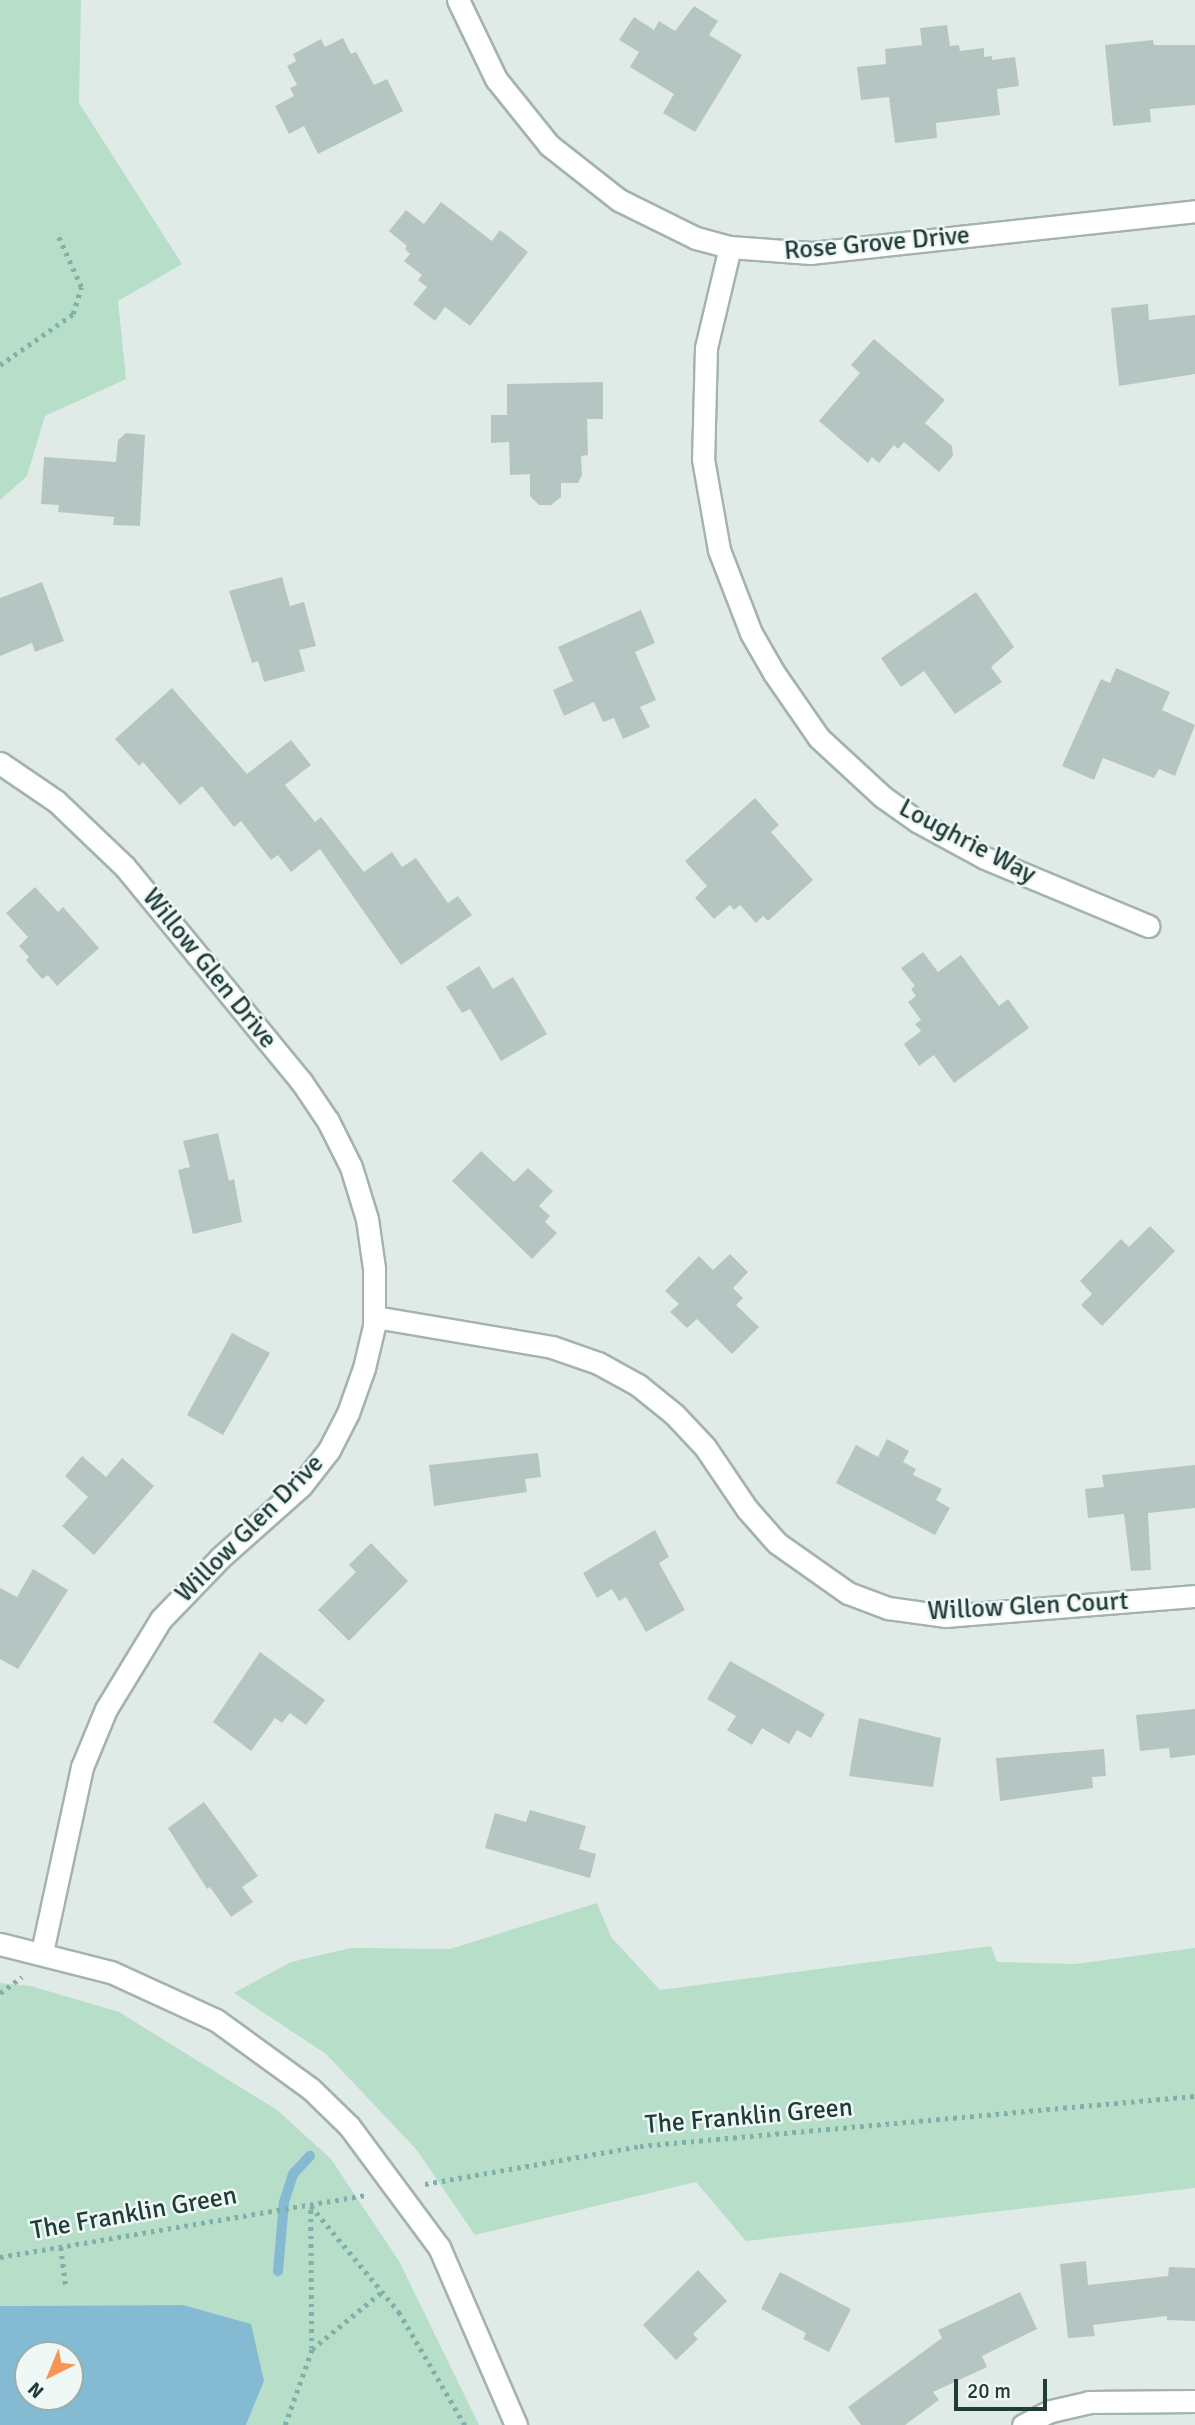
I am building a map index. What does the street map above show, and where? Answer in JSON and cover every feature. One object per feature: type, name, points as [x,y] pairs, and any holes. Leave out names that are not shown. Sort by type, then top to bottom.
[{"type":"street","name":"Rose Grove Drive","points":[[458,0],[496,79],[549,145],[619,200],[696,237],[730,247],[779,253],[852,250],[1195,211]]},
{"type":"street","name":"Loughrie Way","points":[[730,247],[706,348],[703,459],[719,550],[751,633],[774,673],[819,738],[874,790],[917,821],[985,858],[1149,926]]},
{"type":"street","name":"Willow Glen Drive","points":[[0,762],[56,801],[125,867],[328,1121],[351,1167],[367,1219],[375,1317],[348,1413],[328,1450],[301,1486],[220,1558],[161,1619],[106,1709],[79,1779],[42,1952]]},
{"type":"street","name":"Willow Glen Court","points":[[375,1317],[552,1347],[598,1363],[638,1385],[674,1414],[705,1447],[747,1508],[777,1542],[848,1593],[888,1608],[946,1616],[1195,1596]]},
{"type":"street","points":[[0,1944],[42,1952],[124,1977],[216,2020],[340,2116],[398,2189],[439,2247],[516,2425]]},
{"type":"street","points":[[1023,2425],[1051,2411],[1089,2402],[1195,2401]]},
{"type":"path","points":[[0,365],[73,314],[81,287],[58,236]]},
{"type":"path","name":"The Franklin Green","points":[[0,2257],[274,2208],[311,2206],[640,2146],[1195,2096]]},
{"type":"path","points":[[311,2206],[382,2292],[414,2336],[465,2425]]},
{"type":"path","points":[[285,2425],[312,2349],[311,2206]]},
{"type":"path","points":[[61,2247],[66,2286]]},
{"type":"path","points":[[312,2349],[382,2292]]},
{"type":"green space","points":[[0,0],[81,0],[79,103],[182,264],[118,301],[126,379],[45,416],[27,476],[0,500]]},
{"type":"green space","points":[[597,1903],[611,1937],[660,1990],[991,1946],[997,1962],[1075,1964],[1195,1948],[1195,2188],[746,2241],[696,2182],[475,2235],[416,2149],[326,2054],[234,1993],[291,1962],[351,1948],[450,1949]]},
{"type":"green space","points":[[0,1983],[31,1986],[119,2012],[277,2110],[331,2159],[399,2261],[479,2425],[246,2425],[264,2381],[183,2305],[0,2306]]},
{"type":"water","points":[[183,2305],[251,2324],[264,2381],[246,2425],[0,2425],[0,2306]]},
{"type":"building","points":[[694,6],[718,21],[709,35],[742,55],[695,132],[663,113],[674,94],[630,67],[639,52],[619,40],[634,17],[654,30],[659,21],[675,31]]},
{"type":"building","points":[[947,25],[950,46],[959,45],[960,51],[984,48],[984,57],[992,56],[992,60],[1015,57],[1019,86],[997,89],[1000,115],[936,123],[937,138],[895,143],[889,97],[861,100],[857,67],[886,64],[885,49],[922,45],[920,28]]},
{"type":"building","points":[[343,38],[351,54],[356,52],[374,85],[387,79],[403,111],[318,154],[304,126],[289,134],[275,106],[294,96],[290,88],[297,85],[287,66],[296,61],[293,54],[321,39],[325,47]]},
{"type":"building","points":[[1153,40],[1154,45],[1195,45],[1195,105],[1150,109],[1151,122],[1113,126],[1105,45]]},
{"type":"building","points":[[441,202],[492,241],[500,230],[528,252],[470,326],[445,307],[435,321],[413,304],[427,287],[418,280],[422,275],[404,261],[410,254],[405,249],[407,246],[389,231],[406,210],[424,224]]},
{"type":"building","points":[[1148,304],[1149,320],[1195,315],[1195,374],[1119,386],[1111,308]]},
{"type":"building","points":[[874,339],[945,400],[925,423],[952,446],[953,456],[939,472],[904,442],[898,449],[894,445],[879,463],[872,457],[868,463],[819,421],[860,373],[851,365]]},
{"type":"building","points":[[603,382],[603,419],[587,419],[588,455],[581,456],[582,475],[578,483],[561,483],[561,497],[551,505],[539,505],[530,496],[530,474],[510,475],[509,442],[491,443],[491,415],[507,415],[507,384]]},
{"type":"building","points":[[126,433],[145,435],[140,526],[113,525],[114,517],[58,512],[59,505],[41,504],[44,457],[116,462],[118,440]]},
{"type":"building","points":[[282,577],[290,606],[304,602],[316,646],[299,650],[305,671],[264,682],[258,661],[252,663],[229,591]]},
{"type":"building","points":[[42,582],[64,641],[35,652],[32,643],[0,656],[0,598]]},
{"type":"building","points":[[976,592],[1014,647],[991,667],[1002,682],[955,714],[924,671],[901,687],[881,658]]},
{"type":"building","points":[[641,610],[655,643],[635,652],[656,700],[640,707],[650,727],[623,739],[614,718],[603,722],[594,702],[564,716],[553,690],[573,681],[558,647]]},
{"type":"building","points":[[1116,668],[1170,692],[1162,710],[1195,725],[1175,776],[1159,769],[1154,778],[1103,758],[1094,780],[1062,766],[1101,679],[1110,683]]},
{"type":"building","points":[[172,688],[247,774],[291,740],[311,765],[285,785],[315,822],[321,817],[364,872],[392,852],[402,867],[416,858],[448,903],[458,896],[472,915],[401,965],[320,849],[291,872],[278,855],[271,860],[241,821],[234,827],[202,786],[180,805],[143,762],[139,766],[115,739]]},
{"type":"building","points":[[755,798],[779,825],[771,832],[813,880],[768,921],[763,916],[756,923],[740,905],[734,910],[730,905],[714,919],[695,898],[707,886],[685,861]]},
{"type":"building","points":[[35,887],[58,912],[63,907],[99,948],[57,986],[48,975],[42,979],[26,960],[29,957],[19,946],[28,937],[6,913]]},
{"type":"building","points":[[923,952],[938,972],[961,955],[999,1006],[1008,999],[1029,1028],[954,1083],[934,1055],[919,1066],[904,1044],[921,1031],[915,1024],[921,1020],[908,1002],[916,996],[911,989],[915,986],[901,968]]},
{"type":"building","points":[[479,966],[493,989],[513,977],[547,1034],[501,1061],[470,1009],[462,1013],[446,987]]},
{"type":"building","points":[[218,1133],[229,1181],[234,1179],[242,1222],[193,1234],[178,1170],[190,1167],[183,1141]]},
{"type":"building","points":[[481,1151],[514,1182],[528,1168],[553,1191],[539,1206],[550,1216],[545,1222],[557,1233],[532,1259],[452,1181]]},
{"type":"building","points":[[1150,1226],[1175,1251],[1102,1326],[1081,1305],[1092,1294],[1080,1281],[1121,1239],[1129,1247]]},
{"type":"building","points":[[730,1254],[748,1272],[733,1288],[743,1298],[736,1305],[759,1327],[732,1354],[697,1319],[687,1328],[670,1312],[679,1304],[665,1291],[699,1256],[713,1270]]},
{"type":"building","points":[[232,1333],[270,1353],[223,1435],[187,1415]]},
{"type":"building","points":[[887,1439],[909,1451],[903,1462],[916,1469],[913,1475],[942,1489],[936,1500],[950,1508],[935,1535],[836,1483],[856,1445],[878,1457]]},
{"type":"building","points":[[538,1453],[541,1477],[525,1479],[527,1492],[434,1506],[429,1465]]},
{"type":"building","points":[[82,1456],[106,1477],[122,1458],[154,1486],[94,1555],[62,1526],[88,1497],[65,1476]]},
{"type":"building","points":[[1195,1465],[1195,1508],[1148,1513],[1151,1570],[1131,1571],[1124,1514],[1088,1518],[1085,1489],[1104,1487],[1102,1475]]},
{"type":"building","points":[[655,1530],[669,1557],[659,1563],[685,1610],[646,1632],[626,1597],[619,1601],[612,1589],[597,1598],[583,1573]]},
{"type":"building","points":[[371,1543],[408,1581],[349,1641],[318,1610],[356,1572],[349,1565]]},
{"type":"building","points":[[33,1569],[68,1590],[18,1669],[0,1659],[0,1588],[17,1597]]},
{"type":"building","points":[[260,1652],[325,1700],[306,1725],[290,1713],[282,1723],[275,1718],[251,1751],[213,1722]]},
{"type":"building","points":[[730,1661],[825,1714],[811,1738],[797,1730],[789,1744],[762,1728],[752,1745],[727,1730],[736,1716],[707,1699]]},
{"type":"building","points":[[1195,1709],[1195,1755],[1170,1758],[1169,1748],[1140,1751],[1136,1715]]},
{"type":"building","points":[[859,1718],[941,1738],[933,1787],[849,1776]]},
{"type":"building","points":[[1104,1749],[1106,1776],[1092,1777],[1093,1788],[1000,1801],[996,1758]]},
{"type":"building","points":[[204,1802],[258,1876],[242,1887],[253,1902],[231,1917],[210,1887],[207,1889],[168,1828]]},
{"type":"building","points":[[530,1810],[586,1826],[579,1849],[596,1854],[590,1878],[485,1848],[495,1813],[526,1822]]},
{"type":"building","points":[[1086,2261],[1088,2285],[1168,2276],[1169,2267],[1195,2268],[1195,2321],[1167,2320],[1167,2316],[1093,2325],[1095,2336],[1068,2338],[1060,2264]]},
{"type":"building","points":[[698,2270],[727,2301],[693,2334],[698,2339],[676,2360],[643,2325]]},
{"type":"building","points":[[780,2272],[851,2309],[829,2352],[803,2339],[806,2333],[761,2309]]},
{"type":"building","points":[[1020,2292],[1037,2329],[982,2356],[987,2367],[933,2392],[939,2400],[905,2425],[861,2425],[848,2407],[942,2338],[938,2330]]},
{"type":"waterway","points":[[278,2271],[284,2202],[293,2174],[310,2156]]}]
